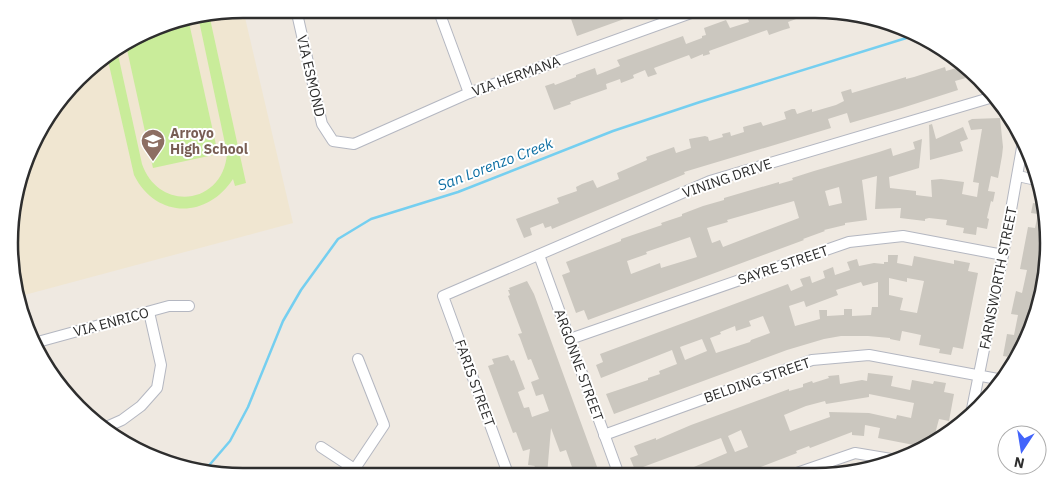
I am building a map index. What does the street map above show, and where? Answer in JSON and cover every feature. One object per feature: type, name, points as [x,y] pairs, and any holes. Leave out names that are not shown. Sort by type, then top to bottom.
[{"type":"street","name":"VIA ESMOND","points":[[298,18],[322,124],[333,141]]},
{"type":"street","points":[[441,18],[469,93]]},
{"type":"street","name":"VIA HERMANA","points":[[333,141],[354,144],[469,93],[677,18]]},
{"type":"street","name":"VINING DRIVE","points":[[443,296],[710,181],[988,99]]},
{"type":"street","name":"FARNSWORTH STREET","points":[[973,403],[1021,154]]},
{"type":"street","points":[[1018,176],[1031,179]]},
{"type":"street","name":"SAYRE STREET","points":[[570,339],[849,242],[903,236],[1003,256]]},
{"type":"street","name":"ARGONNE STREET","points":[[539,255],[616,468]]},
{"type":"street","name":"FARIS STREET","points":[[443,296],[506,468]]},
{"type":"street","name":"VIA ENRICO","points":[[41,341],[169,306],[189,306]]},
{"type":"street","points":[[111,425],[122,420],[141,406],[157,388],[161,365],[149,312]]},
{"type":"street","name":"BELDING STREET","points":[[604,435],[812,360],[869,355],[994,378]]},
{"type":"street","points":[[355,468],[384,425],[358,359]]},
{"type":"street","points":[[321,447],[347,468]]},
{"type":"street","points":[[819,468],[855,453],[882,457]]},
{"type":"shaded area","name":"Arroyo High School","points":[[245,18],[293,223],[24,295],[18,257],[19,213],[29,170],[55,117],[83,83],[117,55],[156,35],[184,25],[213,19]]},
{"type":"green space","points":[[210,20],[246,183],[235,186],[233,179],[222,192],[210,201],[196,207],[168,206],[155,200],[134,175],[108,62],[118,54],[142,164],[150,180],[162,190],[176,196],[190,196],[203,192],[215,184],[223,170],[227,153],[199,22]]},
{"type":"green space","points":[[189,24],[218,154],[153,168],[127,50],[170,29]]},
{"type":"building","points":[[571,18],[627,18],[577,36]]},
{"type":"building","points":[[748,18],[799,18],[788,22],[790,28],[769,35],[767,30],[709,51],[710,54],[703,56],[703,54],[691,59],[689,55],[654,68],[657,74],[648,77],[645,70],[633,75],[634,78],[621,83],[620,79],[606,84],[607,89],[570,102],[571,104],[554,110],[545,86],[554,83],[555,85],[595,68],[597,75],[620,66],[617,60],[683,36],[686,44],[706,35],[704,28],[726,20],[730,28],[749,22]]},
{"type":"building","points":[[945,67],[946,71],[956,68],[968,77],[955,81],[958,90],[902,108],[850,123],[847,113],[828,119],[831,128],[684,172],[685,174],[552,229],[551,226],[545,228],[543,223],[530,228],[532,235],[524,238],[516,219],[559,203],[557,198],[577,191],[576,187],[582,184],[593,180],[597,188],[619,179],[617,173],[647,160],[646,157],[674,147],[676,153],[691,148],[689,139],[705,136],[708,137],[709,141],[723,137],[722,134],[730,132],[731,136],[744,132],[743,127],[761,122],[763,126],[786,119],[784,112],[792,109],[795,109],[797,114],[836,105],[844,101],[841,92],[851,89],[852,93]]},
{"type":"building","points":[[1000,118],[1003,147],[998,178],[991,176],[988,191],[995,192],[987,218],[989,219],[987,229],[977,227],[976,235],[963,233],[964,228],[946,225],[947,220],[929,218],[925,219],[925,221],[900,218],[901,208],[875,209],[877,176],[862,180],[867,220],[845,223],[845,225],[824,230],[804,240],[588,320],[584,310],[576,313],[562,275],[570,272],[566,262],[621,241],[621,239],[662,225],[661,223],[682,216],[682,214],[724,200],[724,198],[779,182],[779,184],[793,180],[792,178],[891,148],[893,156],[915,149],[913,142],[922,139],[919,168],[889,177],[890,188],[916,191],[916,195],[932,197],[931,180],[941,179],[964,182],[962,194],[977,197],[979,183],[973,182],[982,129],[971,130],[968,121],[972,119]],"holes":[[[839,187],[842,203],[829,206],[825,191]],[[794,201],[799,218],[723,247],[720,240],[712,243],[707,228],[728,222],[727,220]],[[690,237],[697,257],[661,268],[660,263],[631,274],[627,261],[647,254],[646,252]]]},
{"type":"building","points":[[932,124],[936,139],[963,127],[968,139],[960,142],[963,151],[930,160],[929,125]]},
{"type":"building","points":[[1033,203],[1036,203],[1038,213],[1040,242],[1038,272],[1028,315],[1008,357],[1003,356],[1007,334],[1014,335],[1018,315],[1011,314],[1016,291],[1022,293],[1027,270],[1020,269],[1028,227],[1035,228],[1038,214],[1031,213]]},
{"type":"building","points":[[888,255],[898,255],[897,263],[912,266],[914,256],[954,264],[954,260],[970,263],[968,271],[978,273],[963,349],[953,347],[951,355],[939,353],[940,349],[919,345],[921,335],[902,331],[900,341],[868,336],[841,336],[824,339],[787,350],[614,414],[606,394],[648,380],[648,378],[660,374],[659,371],[677,364],[672,350],[601,378],[596,365],[603,362],[600,354],[788,284],[791,291],[803,286],[800,279],[810,276],[812,283],[825,278],[823,271],[833,267],[835,275],[850,270],[847,262],[857,259],[859,266],[888,262]],"holes":[[[889,278],[907,282],[907,278],[924,281],[917,313],[900,310],[903,298],[889,295]],[[861,282],[863,286],[878,282],[878,307],[872,307],[871,315],[852,316],[852,309],[844,309],[844,315],[827,316],[827,310],[819,310],[820,319],[795,326],[789,306],[804,301],[806,307],[838,295],[836,290]],[[763,316],[770,333],[716,353],[710,338],[735,326],[736,331],[751,326],[749,321]],[[702,339],[707,351],[685,360],[680,347]]]},
{"type":"building","points":[[527,281],[534,294],[597,468],[572,468],[566,450],[560,452],[551,428],[548,468],[534,468],[535,466],[528,465],[530,449],[523,451],[516,432],[513,433],[488,366],[494,364],[492,359],[508,355],[511,361],[514,360],[525,389],[518,392],[524,408],[529,407],[532,417],[549,411],[543,394],[536,396],[531,382],[539,379],[531,359],[528,360],[518,334],[522,333],[508,296],[510,295],[509,288]]},
{"type":"building","points":[[868,373],[893,376],[891,386],[910,390],[912,380],[933,384],[934,381],[946,383],[944,392],[954,394],[949,421],[939,419],[935,432],[912,445],[878,438],[880,428],[865,425],[864,436],[852,435],[852,432],[810,448],[809,446],[796,451],[797,453],[758,468],[692,468],[727,453],[721,438],[640,468],[634,468],[630,458],[638,455],[634,446],[656,438],[656,440],[789,389],[789,391],[803,387],[803,384],[829,378],[828,376],[839,375],[840,384],[862,380],[867,381]],"holes":[[[869,394],[914,403],[911,418],[897,415],[896,419],[869,413],[829,412],[830,417],[790,431],[784,415],[825,401],[826,404],[869,397]],[[741,430],[748,447],[735,452],[728,436]]]},
{"type":"waterway","name":"San Lorenzo Creek","points":[[209,465],[230,441],[248,407],[283,321],[301,290],[338,239],[371,219],[458,192],[613,131],[907,38]]},
{"type":"place","name":"Arroyo High School","points":[[153,162]]}]
